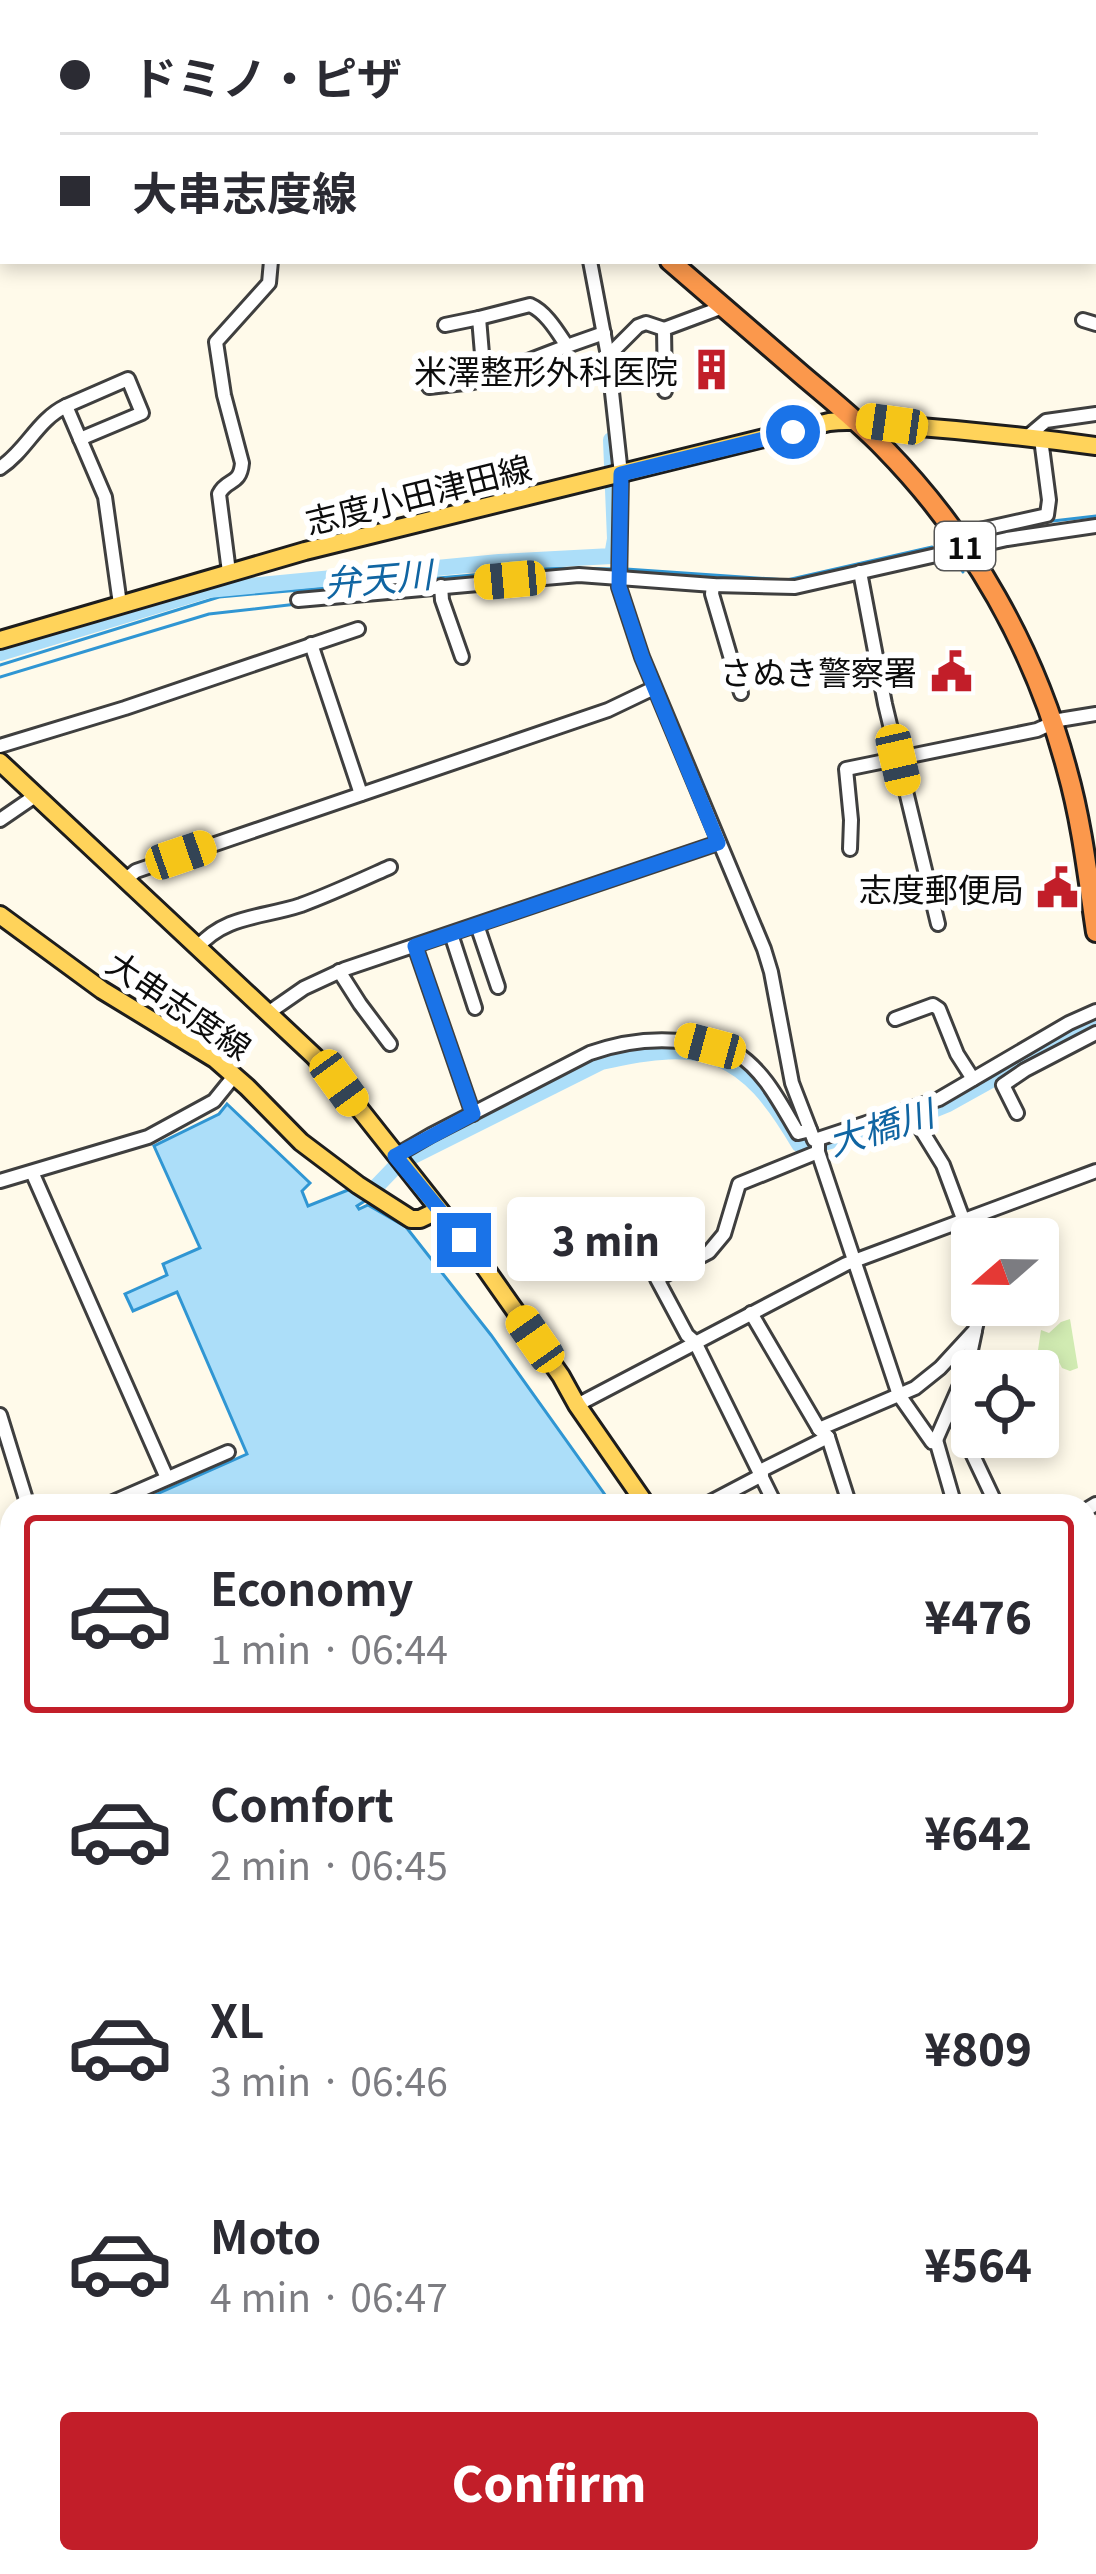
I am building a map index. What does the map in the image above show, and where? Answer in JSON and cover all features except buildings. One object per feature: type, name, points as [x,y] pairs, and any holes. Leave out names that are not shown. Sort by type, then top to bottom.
[{"type":"highway","name":"11","points":[[673,264],[854,419],[894,459],[962,542],[1010,620],[1053,722],[1079,820],[1096,932]]},
{"type":"main road","name":"志度小田津田線","points":[[0,640],[229,572],[829,422],[854,419],[1096,446]]},
{"type":"main road","name":"大串志度線","points":[[0,762],[339,1083],[483,1265],[638,1494]]},
{"type":"main road","name":"大串志度線","points":[[0,915],[102,990],[215,1060],[301,1142],[358,1185],[411,1219],[439,1210]]},
{"type":"street","points":[[229,572],[219,494],[241,474],[242,463],[216,342],[262,294],[269,283],[269,264]]},
{"type":"street","points":[[591,264],[608,356],[621,474],[618,578],[628,619],[772,972],[792,1083],[899,1395],[932,1442],[937,1440]]},
{"type":"street","points":[[445,325],[536,306],[567,346]]},
{"type":"street","points":[[608,356],[638,326],[646,323],[664,329],[723,307]]},
{"type":"street","points":[[479,318],[484,378]]},
{"type":"street","points":[[664,329],[665,391]]},
{"type":"street","points":[[429,387],[484,378],[604,332]]},
{"type":"street","points":[[0,468],[25,447],[51,413],[128,379],[142,413],[80,439]]},
{"type":"street","points":[[66,406],[105,497],[120,604]]},
{"type":"street","points":[[298,600],[579,575],[795,587],[860,572],[1047,514],[1049,500],[1034,438],[1046,421],[1096,414]]},
{"type":"street","points":[[962,542],[1096,526]]},
{"type":"street","points":[[860,572],[938,924]]},
{"type":"street","points":[[713,584],[742,693]]},
{"type":"street","points":[[441,586],[462,657]]},
{"type":"street","points":[[0,746],[358,629]]},
{"type":"street","points":[[311,644],[361,794]]},
{"type":"street","points":[[125,880],[136,871],[608,710],[654,688]]},
{"type":"street","points":[[850,849],[846,769],[1096,714]]},
{"type":"street","points":[[0,820],[35,796]]},
{"type":"street","points":[[268,1012],[339,971],[718,843]]},
{"type":"street","points":[[197,948],[227,924],[301,904],[390,867]]},
{"type":"street","points":[[477,925],[498,987]]},
{"type":"street","points":[[451,934],[475,1008]]},
{"type":"street","points":[[415,946],[473,1114]]},
{"type":"street","points":[[339,971],[390,1044]]},
{"type":"street","points":[[895,1019],[933,1005],[973,1079]]},
{"type":"street","points":[[771,1494],[695,1342],[657,1279],[709,1252],[724,1234],[739,1184],[815,1140],[939,1099],[1096,1011]]},
{"type":"street","points":[[1016,1112],[1004,1085],[1096,1033]]},
{"type":"street","points":[[399,1161],[473,1114],[590,1053],[616,1044],[686,1039],[735,1052],[770,1086],[798,1133],[815,1140]]},
{"type":"street","points":[[0,1181],[148,1137],[214,1101],[235,1076]]},
{"type":"street","points":[[909,1110],[943,1165],[962,1218]]},
{"type":"street","points":[[968,1218],[1096,1171]]},
{"type":"street","points":[[32,1172],[166,1478]]},
{"type":"street","points":[[577,1405],[853,1262],[951,1225]]},
{"type":"street","points":[[751,1313],[824,1433],[846,1494]]},
{"type":"street","points":[[971,1350],[976,1326]]},
{"type":"street","points":[[724,1494],[824,1433],[915,1388],[975,1330]]},
{"type":"street","points":[[951,1410],[937,1440],[952,1494]]},
{"type":"street","points":[[0,1415],[24,1494]]},
{"type":"street","points":[[131,1494],[228,1452]]},
{"type":"street","points":[[975,1458],[991,1494]]},
{"type":"green space","points":[[1070,1319],[1078,1368],[1070,1371],[1062,1368],[1059,1350],[1038,1350],[1041,1330],[1049,1333]]},
{"type":"water","points":[[227,1104],[310,1183],[302,1191],[308,1206],[353,1188],[368,1199],[359,1209],[368,1205],[406,1227],[491,1335],[604,1494],[157,1494],[247,1454],[177,1292],[133,1311],[125,1294],[167,1275],[163,1264],[200,1248],[154,1146],[219,1114]]},
{"type":"waterway","name":"弁天川","points":[[0,653],[208,590],[612,556],[611,440]]},
{"type":"waterway","points":[[1044,522],[1096,516]]},
{"type":"waterway","points":[[971,539],[1029,525]]},
{"type":"waterway","points":[[626,569],[787,580],[932,547]]},
{"type":"waterway","points":[[897,570],[956,558],[963,572]]},
{"type":"waterway","points":[[0,665],[219,597],[552,568],[617,569]]},
{"type":"waterway","points":[[755,592],[793,592]]},
{"type":"waterway","points":[[0,677],[209,614],[297,604]]},
{"type":"waterway","name":"大橋川","points":[[359,1193],[375,1188],[399,1163],[601,1062],[668,1051],[719,1059],[760,1088],[806,1148],[948,1104],[1096,1022]]},
{"type":"place","name":"米澤整形外科医院","points":[[712,370]]},
{"type":"place","name":"さぬき警察署","points":[[951,671]]},
{"type":"place","name":"志度郵便局","points":[[1058,888]]},
{"type":"route","points":[[464,1240],[395,1156],[473,1114],[415,946],[718,843],[642,657],[619,587],[621,474],[793,432]]}]
